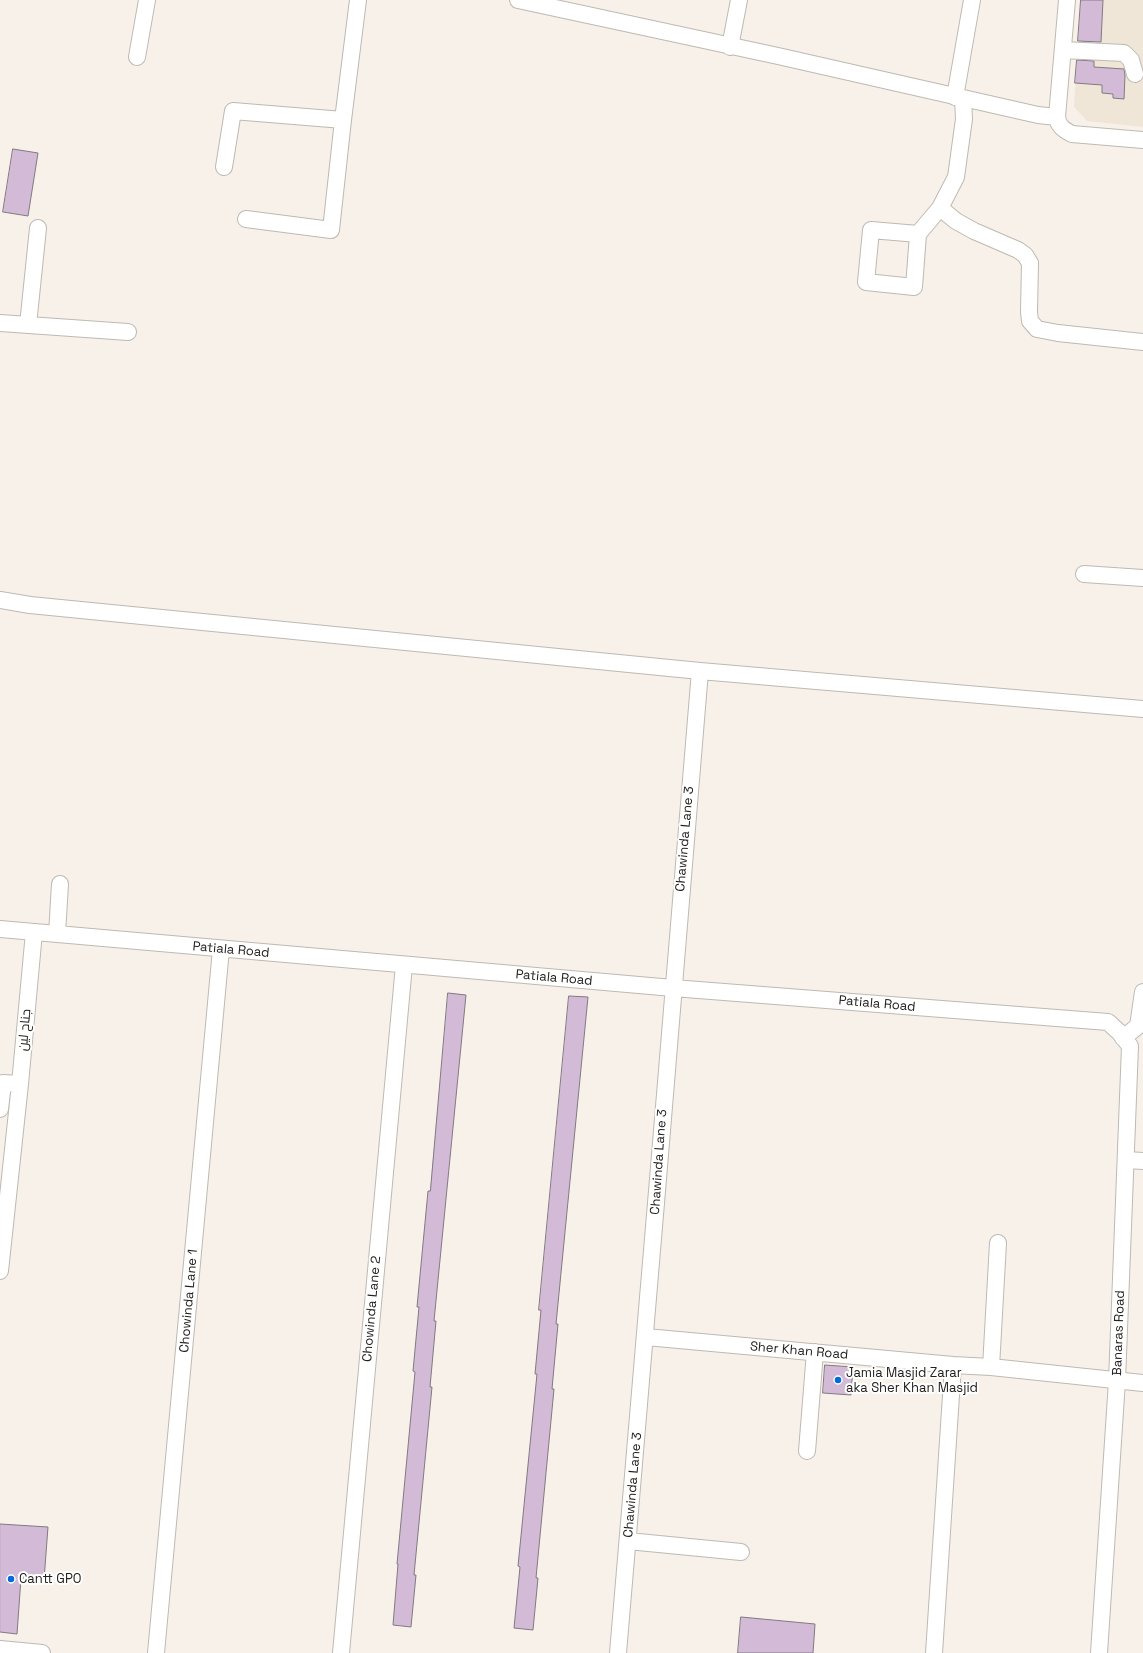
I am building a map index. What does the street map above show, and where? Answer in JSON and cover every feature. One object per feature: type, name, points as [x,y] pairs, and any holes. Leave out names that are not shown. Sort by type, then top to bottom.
[{"type":"street","points":[[137,57],[147,0]]},
{"type":"street","points":[[246,220],[331,230],[358,0]]},
{"type":"street","points":[[518,0],[959,98],[1038,115],[1057,117]]},
{"type":"street","points":[[730,46],[739,0]]},
{"type":"street","points":[[918,234],[870,230],[866,282],[914,288],[918,234],[940,208],[956,177],[964,119],[959,98],[972,0]]},
{"type":"street","points":[[1067,0],[1057,117],[1058,122],[1063,129],[1072,134],[1143,140]]},
{"type":"street","points":[[1063,50],[1124,53],[1131,60],[1135,74]]},
{"type":"street","points":[[224,167],[233,111],[343,120]]},
{"type":"street","points":[[940,208],[956,221],[1018,250],[1025,255],[1030,263],[1028,312],[1030,322],[1037,328],[1058,333],[1143,342]]},
{"type":"street","points":[[28,325],[38,228]]},
{"type":"street","points":[[0,323],[128,332]]},
{"type":"street","points":[[1084,574],[1143,578]]},
{"type":"street","points":[[0,600],[38,606],[700,671],[1143,709]]},
{"type":"street","name":"Chawinda Lane 3","points":[[618,1653],[646,1337],[672,988],[700,671]]},
{"type":"street","points":[[57,934],[60,884]]},
{"type":"street","name":"Patiala Road","points":[[0,929],[672,988],[1108,1022]]},
{"type":"street","name":"جناح لین","points":[[0,1271],[2,1225],[20,1084],[34,932]]},
{"type":"street","name":"Chowinda Lane 1","points":[[156,1653],[221,949]]},
{"type":"street","name":"Chowinda Lane 2","points":[[341,1653],[404,965]]},
{"type":"street","points":[[1123,1038],[1138,1026],[1143,992]]},
{"type":"street","name":"Banaras Road","points":[[1099,1653],[1117,1380],[1127,1160],[1130,1046],[1108,1022]]},
{"type":"street","points":[[1123,1038],[1143,1039]]},
{"type":"street","points":[[0,1109],[2,1083],[20,1084]]},
{"type":"street","points":[[1127,1160],[1143,1161]]},
{"type":"street","points":[[991,1367],[998,1243]]},
{"type":"street","name":"Sher Khan Road","points":[[646,1337],[954,1365],[991,1367],[1143,1383]]},
{"type":"street","points":[[807,1451],[815,1352]]},
{"type":"street","points":[[934,1653],[954,1365]]},
{"type":"street","points":[[628,1541],[742,1552]]},
{"type":"street","points":[[0,1649],[42,1653]]},
{"type":"shaded area","points":[[1081,0],[1143,0],[1143,127],[1087,121],[1074,107]]},
{"type":"building","points":[[1081,0],[1103,0],[1101,42],[1078,41]]},
{"type":"building","points":[[1077,60],[1094,61],[1094,67],[1124,69],[1124,99],[1113,98],[1113,94],[1102,93],[1102,85],[1075,83]]},
{"type":"building","points":[[13,149],[38,153],[28,216],[3,212]]},
{"type":"building","points":[[448,993],[466,995],[434,1321],[436,1321],[430,1387],[432,1387],[414,1575],[416,1575],[411,1627],[393,1625],[397,1564],[415,1372],[413,1371],[419,1307],[417,1307],[428,1191],[430,1191]]},
{"type":"building","points":[[569,996],[588,997],[556,1324],[558,1324],[552,1389],[554,1389],[536,1578],[538,1578],[533,1630],[514,1628],[520,1567],[518,1566],[537,1374],[535,1374],[541,1310],[539,1310]]},
{"type":"building","name":"Jamia Masjid Zarar aka Sher Khan Masjid","points":[[825,1365],[853,1367],[851,1395],[823,1393]]},
{"type":"building","name":"Cantt GPO","points":[[0,1524],[48,1527],[44,1580],[21,1578],[17,1634],[0,1632]]},
{"type":"building","points":[[741,1617],[815,1624],[813,1653],[738,1653]]},
{"type":"place","name":"Jamia Masjid Zarar aka Sher Khan Masjid","points":[[838,1380]]},
{"type":"place","name":"Cantt GPO","points":[[11,1579]]}]
